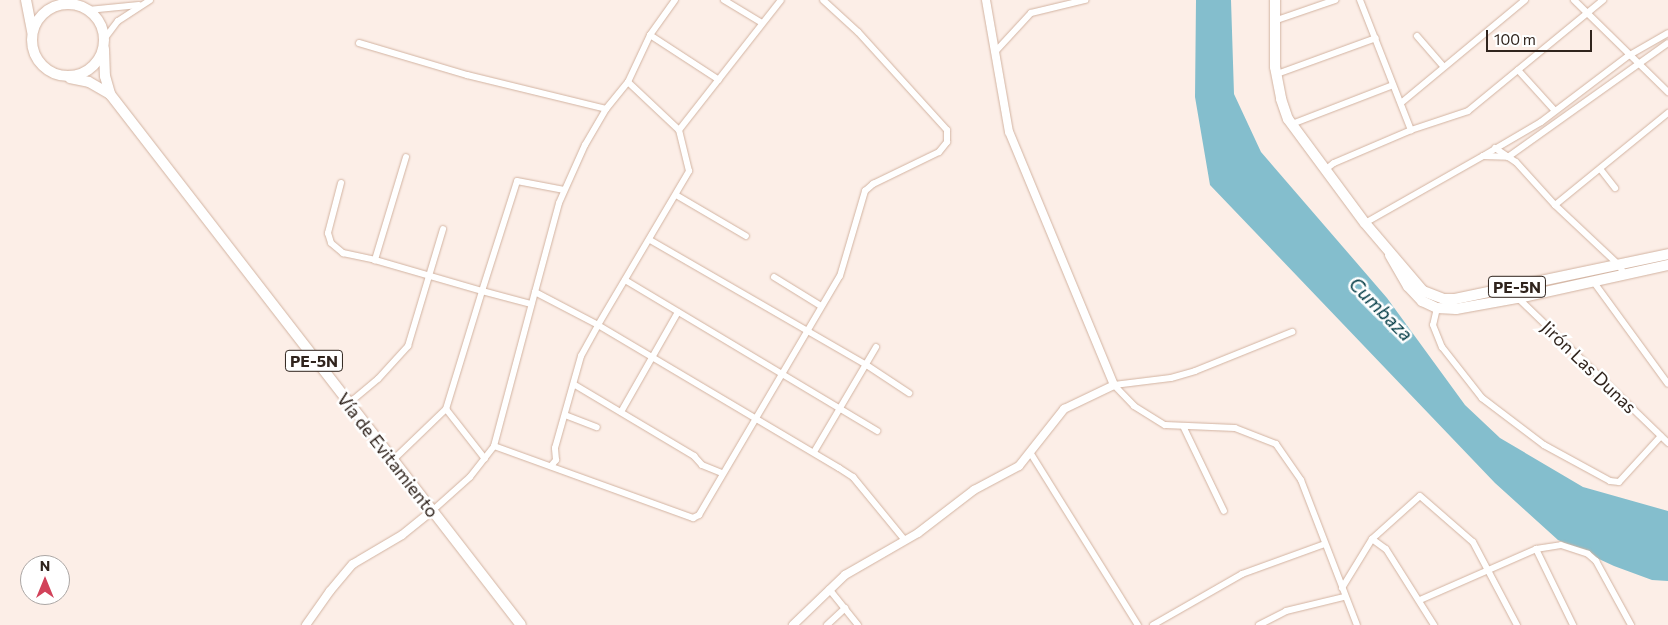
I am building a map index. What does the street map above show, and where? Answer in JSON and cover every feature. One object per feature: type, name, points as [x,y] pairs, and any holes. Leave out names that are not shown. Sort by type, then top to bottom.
[{"type":"main road","points":[[26,0],[33,32],[33,51],[39,62],[48,70],[66,76],[79,75],[91,69],[104,44],[101,25],[88,10],[61,0]]},
{"type":"main road","name":"PE-5N","points":[[1275,0],[1274,21],[1277,74],[1281,99],[1292,124],[1365,223],[1423,291],[1432,296],[1455,299],[1621,269],[1668,265]]},
{"type":"main road","points":[[33,32],[46,12],[56,6],[73,4]]},
{"type":"main road","name":"Vía de Evitamiento","points":[[104,44],[105,76],[110,94],[348,404],[521,625]]},
{"type":"main road","name":"Vía de Evitamiento","points":[[66,76],[89,82],[110,94]]},
{"type":"main road","name":"PE-5N","points":[[1386,246],[1408,286],[1422,301],[1437,308],[1456,309],[1518,298],[1593,281],[1621,269],[1668,254]]},
{"type":"street","points":[[88,10],[140,4],[150,0]]},
{"type":"street","points":[[306,625],[330,591],[354,564],[402,535],[432,511],[485,459],[494,446],[531,304],[564,190],[606,110],[628,82],[650,35],[675,0]]},
{"type":"street","points":[[724,0],[762,23]]},
{"type":"street","points":[[678,130],[781,0]]},
{"type":"street","points":[[494,446],[696,518],[840,276],[865,191],[873,184],[939,152],[947,142],[947,130],[858,32],[823,0]]},
{"type":"street","points":[[986,0],[1009,132],[1114,385],[1150,417],[1184,428],[1235,428],[1276,444],[1301,480],[1344,597],[1357,625]]},
{"type":"street","points":[[995,52],[1031,13],[1085,0]]},
{"type":"street","points":[[1274,21],[1335,0]]},
{"type":"street","points":[[1360,0],[1411,130]]},
{"type":"street","points":[[1401,103],[1443,66],[1525,0]]},
{"type":"street","points":[[1574,0],[1628,56],[1640,62],[1668,92]]},
{"type":"street","points":[[1325,170],[1334,163],[1411,130],[1468,111],[1603,0]]},
{"type":"street","points":[[104,44],[118,21],[140,4]]},
{"type":"street","points":[[1365,223],[1483,156],[1555,111],[1628,56],[1668,33]]},
{"type":"street","points":[[650,35],[719,80]]},
{"type":"street","points":[[1417,36],[1443,66]]},
{"type":"street","points":[[1277,74],[1376,38]]},
{"type":"street","points":[[359,43],[467,75],[606,110]]},
{"type":"street","points":[[1483,156],[1508,157],[1668,43]]},
{"type":"street","points":[[1518,70],[1555,111]]},
{"type":"street","points":[[551,466],[556,460],[556,448],[575,385],[581,356],[676,195],[689,167],[678,130],[628,82]]},
{"type":"street","points":[[1292,124],[1393,85]]},
{"type":"street","points":[[1555,205],[1601,170],[1668,113]]},
{"type":"street","points":[[1495,148],[1516,162],[1555,205],[1621,269]]},
{"type":"street","points":[[375,260],[406,157]]},
{"type":"street","points":[[1601,170],[1615,188]]},
{"type":"street","points":[[393,460],[446,409],[517,181],[564,190]]},
{"type":"street","points":[[341,183],[328,233],[331,243],[343,253],[375,260],[531,304]]},
{"type":"street","points":[[676,195],[746,236]]},
{"type":"street","points":[[348,404],[378,379],[404,351],[414,334],[443,229]]},
{"type":"street","points":[[650,240],[865,364],[909,393]]},
{"type":"street","points":[[774,277],[821,306]]},
{"type":"street","points":[[625,280],[877,431]]},
{"type":"street","points":[[1593,281],[1668,384]]},
{"type":"street","name":"Jirón Las Dunas","points":[[1513,287],[1518,298],[1668,443]]},
{"type":"street","points":[[535,292],[598,325],[814,452],[853,477],[904,540]]},
{"type":"street","points":[[1437,308],[1433,325],[1442,347],[1482,398],[1544,445],[1610,481],[1619,482],[1661,436]]},
{"type":"street","points":[[621,412],[650,356],[678,312]]},
{"type":"street","points":[[793,625],[829,589],[871,558],[918,533],[974,490],[1007,475],[1031,454],[1064,409],[1114,385],[1171,378],[1195,371],[1292,332]]},
{"type":"street","points":[[814,452],[876,347]]},
{"type":"street","points":[[575,385],[694,456],[702,465],[722,473]]},
{"type":"street","points":[[446,409],[485,459]]},
{"type":"street","points":[[565,415],[597,427]]},
{"type":"street","points":[[1184,428],[1224,511]]},
{"type":"street","points":[[1031,454],[1138,625]]},
{"type":"street","points":[[1342,588],[1372,539],[1420,496],[1473,542],[1517,625]]},
{"type":"street","points":[[1372,539],[1386,549],[1420,600],[1434,625]]},
{"type":"street","points":[[1153,625],[1242,574],[1325,544]]},
{"type":"street","points":[[1420,600],[1536,549],[1560,545],[1588,554],[1596,560],[1631,625]]},
{"type":"street","points":[[1536,549],[1573,625]]},
{"type":"street","points":[[829,589],[858,625]]},
{"type":"street","points":[[1259,625],[1286,611],[1344,597]]},
{"type":"street","points":[[827,625],[845,608]]},
{"type":"water","name":"Cumbaza","points":[[1196,0],[1231,0],[1234,94],[1261,152],[1387,298],[1465,405],[1500,438],[1583,487],[1668,511],[1668,581],[1652,580],[1614,566],[1558,540],[1495,483],[1210,185],[1195,97]]}]
